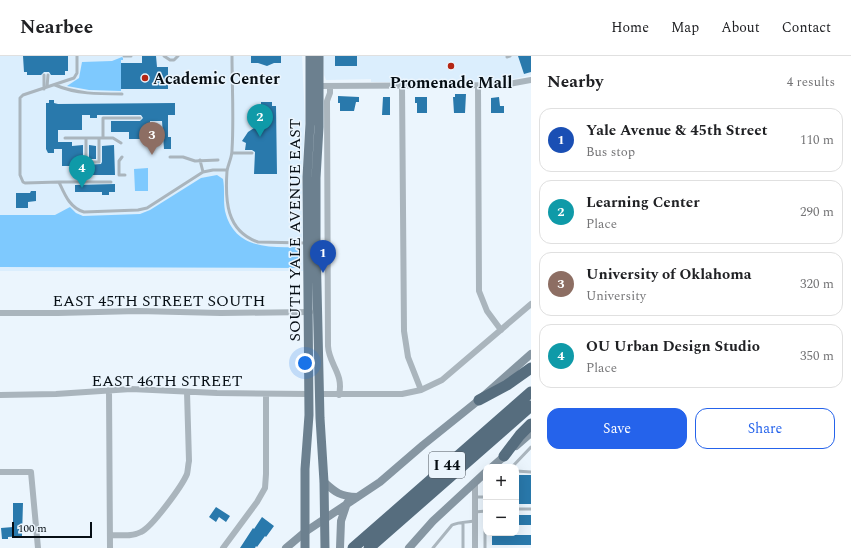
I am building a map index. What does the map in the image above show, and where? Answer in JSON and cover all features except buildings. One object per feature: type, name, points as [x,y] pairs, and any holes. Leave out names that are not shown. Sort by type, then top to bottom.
[{"type":"highway","points":[[479,400],[507,385],[531,368]]},
{"type":"highway","name":"I 44","points":[[366,543],[531,392]]},
{"type":"highway","name":"I 44","points":[[353,548],[366,543],[531,406]]},
{"type":"highway","points":[[504,456],[520,435],[531,424]]},
{"type":"main road","name":"SOUTH YALE AVENUE EAST","points":[[310,56],[314,86]]},
{"type":"main road","name":"SOUTH YALE AVENUE EAST","points":[[319,56],[310,124],[307,177],[318,312],[319,394],[324,482],[325,548]]},
{"type":"main road","name":"SOUTH YALE AVENUE EAST","points":[[305,548],[305,469],[309,427],[308,312],[312,243]]},
{"type":"main road","points":[[286,548],[324,518],[380,482],[479,400],[531,354]]},
{"type":"main road","points":[[309,394],[319,394]]},
{"type":"main road","points":[[495,464],[531,433]]},
{"type":"main road","points":[[409,548],[433,521],[483,475]]},
{"type":"main road","points":[[324,482],[340,495],[357,498]]},
{"type":"main road","points":[[340,548],[341,521],[347,503]]},
{"type":"street","points":[[314,86],[478,86],[514,84],[531,80]]},
{"type":"street","points":[[402,86],[404,331],[408,357],[421,390]]},
{"type":"street","points":[[478,86],[479,291],[487,311],[502,330]]},
{"type":"street","name":"SOUTH YALE AVENUE EAST","points":[[330,87],[330,93],[327,101],[328,350],[340,380],[340,395]]},
{"type":"street","points":[[319,394],[402,394],[421,390],[442,380],[531,304]]},
{"type":"street","name":"EAST 45TH STREET SOUTH","points":[[0,313],[138,311],[221,313],[318,312]]},
{"type":"street","name":"EAST 46TH STREET","points":[[0,395],[156,389],[187,392],[309,394]]},
{"type":"street","points":[[109,390],[110,548]]},
{"type":"street","points":[[110,535],[130,535],[142,532],[150,525],[183,482],[188,472],[189,461],[187,392]]},
{"type":"street","points":[[222,548],[257,502],[265,488],[266,394]]},
{"type":"street","points":[[0,472],[32,472],[38,548]]},
{"type":"street","points":[[475,482],[475,548]]},
{"type":"lane","points":[[78,56],[78,70],[76,77],[71,80],[23,95],[20,98],[20,179],[25,183],[111,182]]},
{"type":"lane","points":[[124,56],[131,56]]},
{"type":"lane","points":[[164,56],[170,60],[174,60],[178,56]]},
{"type":"lane","points":[[232,56],[232,153],[227,170],[229,210],[231,219],[239,231],[252,240],[258,242],[312,243]]},
{"type":"lane","points":[[46,75],[46,88]]},
{"type":"lane","points":[[54,85],[67,90],[90,94],[122,94]]},
{"type":"lane","points":[[103,138],[103,118],[140,118]]},
{"type":"lane","points":[[65,138],[114,138],[121,143]]},
{"type":"lane","points":[[86,138],[86,162],[98,162],[98,138]]},
{"type":"lane","points":[[232,153],[252,152]]},
{"type":"lane","points":[[122,157],[119,161],[119,175],[125,175]]},
{"type":"lane","points":[[170,157],[183,157],[195,161],[218,160]]},
{"type":"lane","points":[[200,160],[203,172]]},
{"type":"lane","points":[[59,182],[67,199],[79,211],[138,210],[147,208],[203,172],[227,170]]},
{"type":"lane","points":[[515,464],[531,447]]},
{"type":"lane","points":[[519,471],[531,472]]},
{"type":"lane","points":[[475,497],[483,497]]},
{"type":"lane","points":[[519,510],[531,509]]},
{"type":"lane","points":[[475,512],[483,511]]},
{"type":"lane","points":[[433,548],[452,525],[456,523],[475,521]]},
{"type":"lane","points":[[463,523],[463,548]]},
{"type":"lane","points":[[485,536],[485,548]]},
{"type":"shaded area","points":[[0,56],[302,56],[305,120],[302,177],[303,271],[0,271]]},
{"type":"shaded area","name":"Promenade Mall","points":[[323,56],[531,56],[531,75],[501,82],[371,82],[371,79],[326,80],[324,75]]},
{"type":"shaded area","points":[[122,57],[121,91],[89,90],[67,86],[79,78],[82,62],[112,61]]},
{"type":"shaded area","points":[[148,168],[148,191],[135,191],[134,169]]},
{"type":"shaded area","points":[[217,175],[223,179],[225,211],[229,223],[236,232],[244,239],[264,246],[298,247],[299,268],[0,267],[0,215],[55,215],[70,207],[76,213],[83,216],[140,214],[150,210],[201,178]]},
{"type":"place","name":"Promenade Mall","points":[[451,66]]},
{"type":"place","name":"Academic Center","points":[[145,78]]},
{"type":"place","name":"Learning Center","points":[[260,137]]},
{"type":"place","name":"University of Oklahoma","points":[[152,155]]},
{"type":"place","name":"OU Urban Design Studio","points":[[82,188]]},
{"type":"place","name":"Yale Avenue & 45th Street","points":[[323,273]]}]
